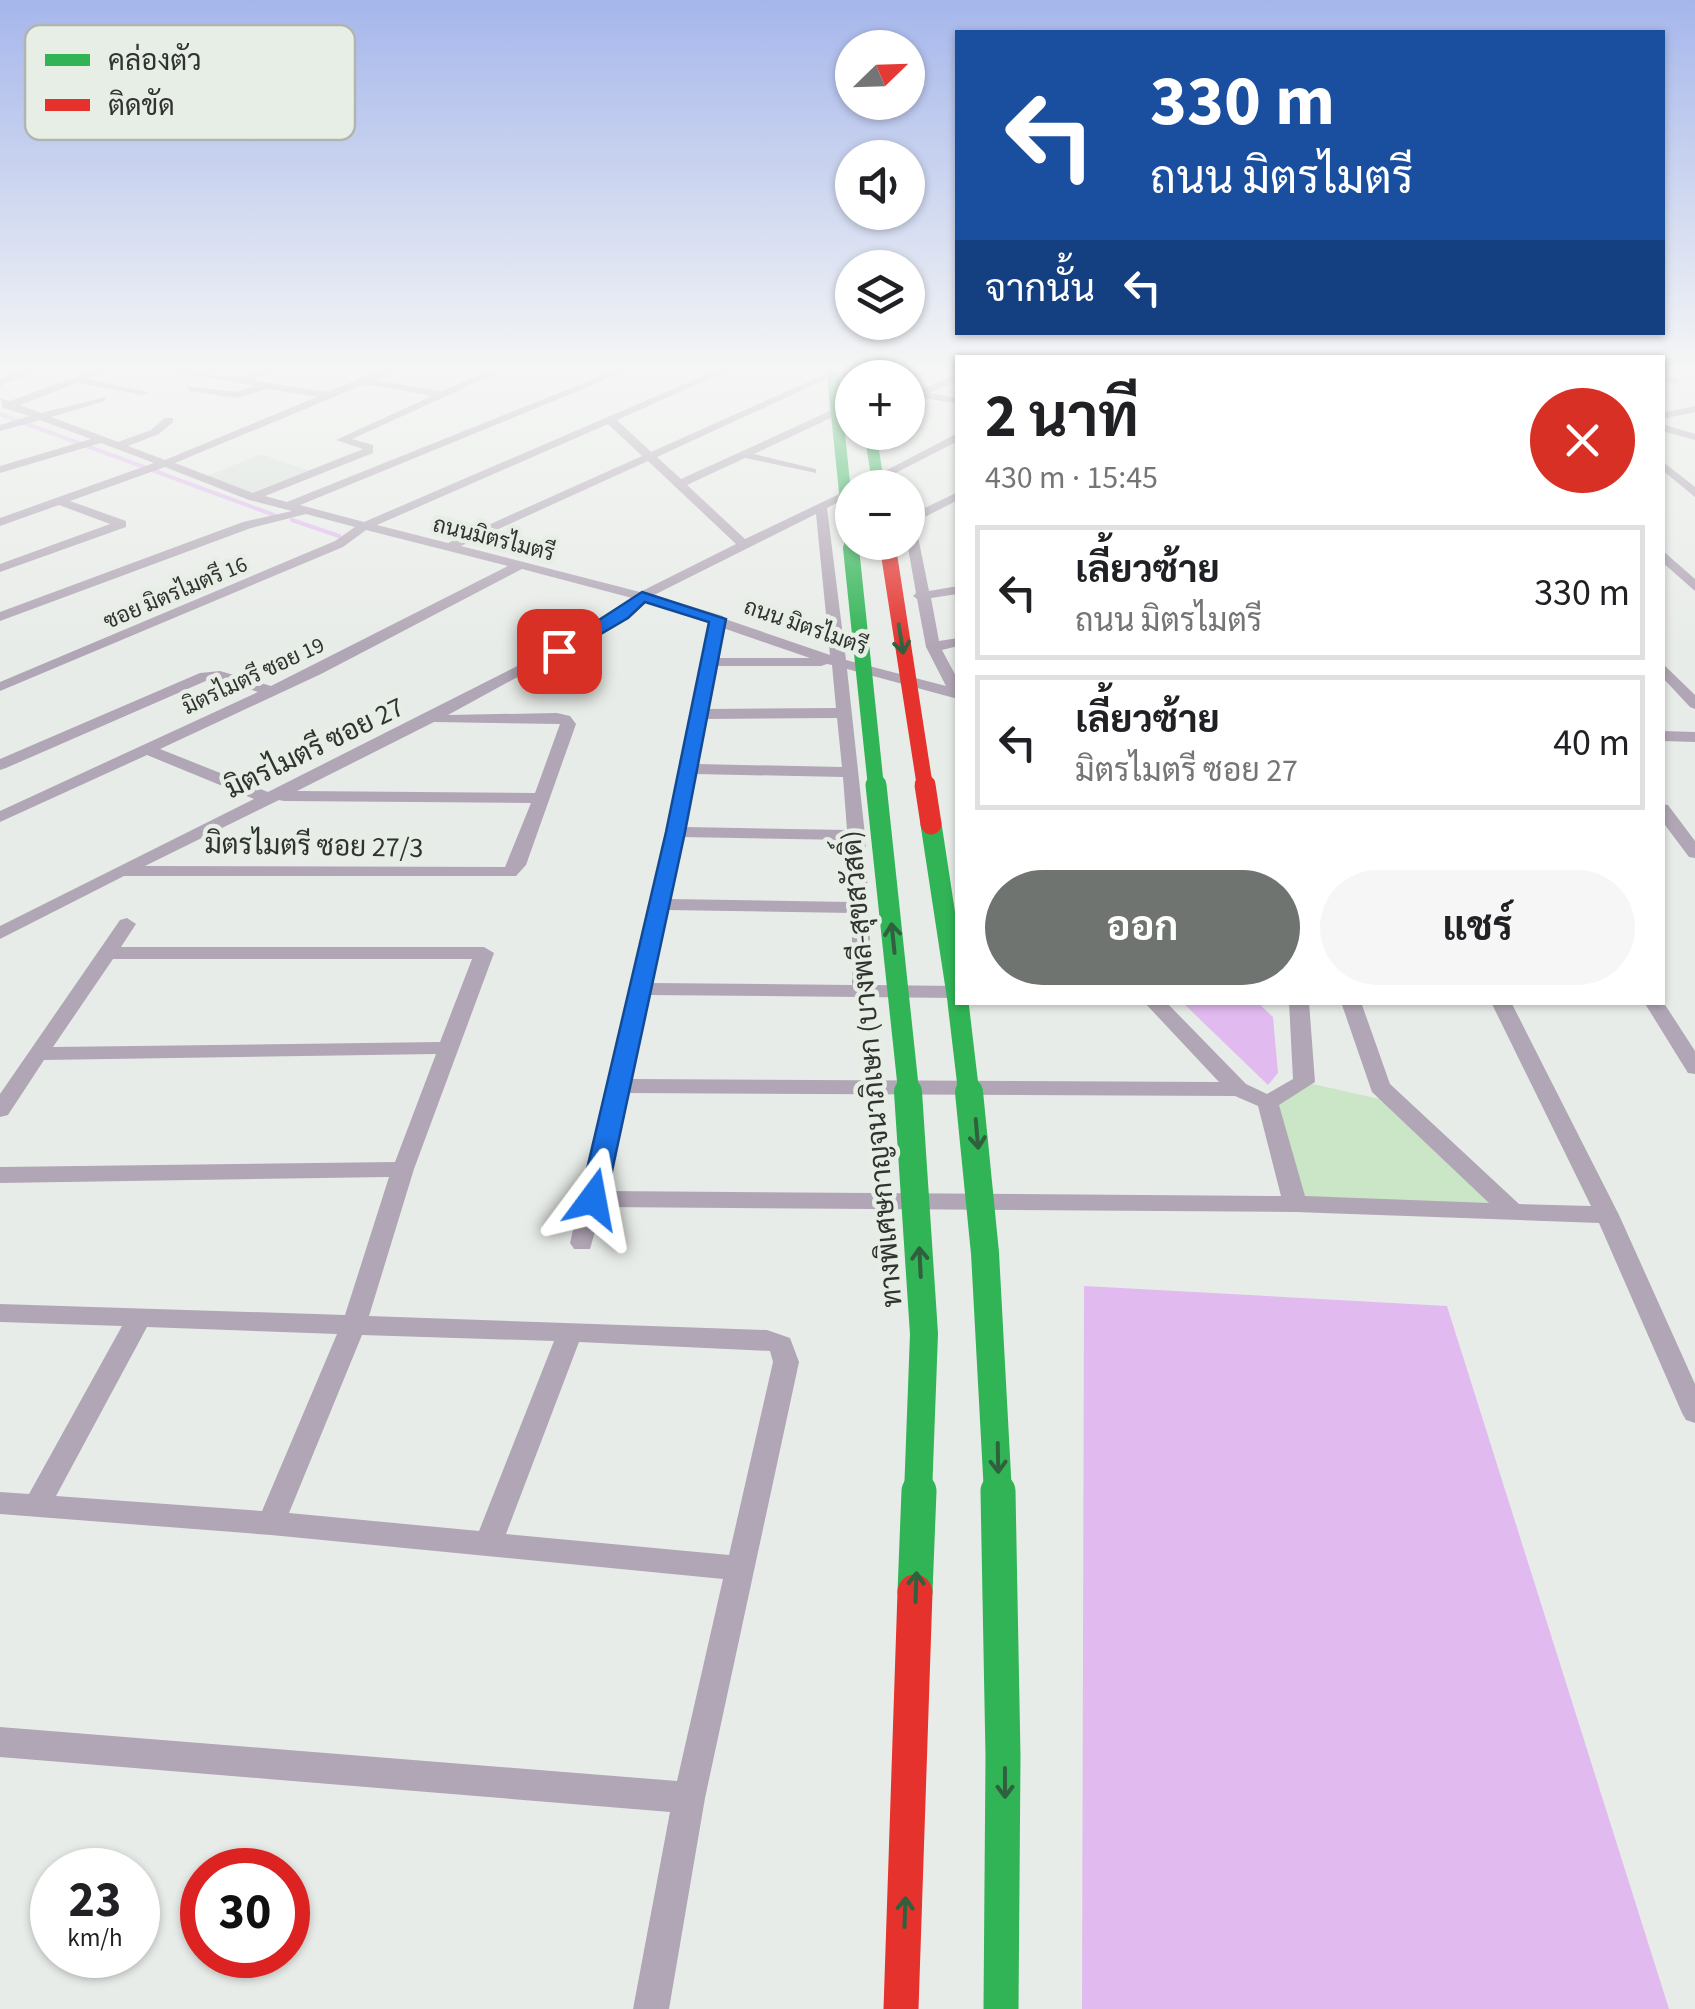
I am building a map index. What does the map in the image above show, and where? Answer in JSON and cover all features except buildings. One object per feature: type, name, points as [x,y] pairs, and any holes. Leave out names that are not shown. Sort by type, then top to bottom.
[{"type":"highway","name":"ทางพิเศษกาญจนาภิเษก (บางพลี-สุขสวัสดิ์)","points":[[842,460],[910,1098],[924,1334],[901,2009]]},
{"type":"highway","points":[[889,560],[955,983]]},
{"type":"highway","points":[[958,1005],[976,1119],[995,1332],[1006,1786],[1001,2009]]},
{"type":"street","points":[[0,470],[34,460]]},
{"type":"street","name":"ถนนมิตรไมตรี","points":[[157,460],[285,507],[642,596]]},
{"type":"street","points":[[0,522],[174,460]]},
{"type":"street","points":[[253,497],[347,460]]},
{"type":"street","points":[[285,507],[402,460]]},
{"type":"street","name":"ซอย มิตรไมตรี 16","points":[[0,687],[339,544],[362,527],[516,460]]},
{"type":"street","points":[[449,548],[644,460]]},
{"type":"street","points":[[653,460],[743,544]]},
{"type":"street","points":[[678,485],[730,460]]},
{"type":"street","points":[[766,460],[812,471]]},
{"type":"street","points":[[1666,467],[1695,470]]},
{"type":"street","points":[[1666,467],[1695,493]]},
{"type":"street","points":[[925,512],[955,496]]},
{"type":"street","name":"มิตรไมตรี ซอย 27","points":[[0,933],[116,870],[433,720],[622,614],[642,596],[835,500]]},
{"type":"street","points":[[0,568],[122,524],[62,502]]},
{"type":"street","points":[[835,510],[821,508],[851,772],[861,908],[862,993]]},
{"type":"street","points":[[0,618],[247,525],[303,512]]},
{"type":"street","points":[[1665,557],[1695,587]]},
{"type":"street","points":[[914,560],[933,646],[955,690]]},
{"type":"street","name":"มิตรไมตรี ซอย 19","points":[[0,817],[274,692],[520,565]]},
{"type":"street","points":[[920,596],[955,590]]},
{"type":"street","name":"ถนน มิตรไมตรี","points":[[642,596],[837,662],[955,693]]},
{"type":"street","points":[[582,1243],[676,832],[718,619]]},
{"type":"street","points":[[933,646],[955,642]]},
{"type":"street","points":[[708,662],[837,662]]},
{"type":"street","points":[[1665,671],[1695,704]]},
{"type":"street","points":[[0,765],[205,676],[220,675],[274,692]]},
{"type":"street","points":[[700,714],[844,713]]},
{"type":"street","points":[[146,749],[273,797],[542,798],[568,724],[566,719],[433,720]]},
{"type":"street","points":[[1665,736],[1695,736]]},
{"type":"street","points":[[687,769],[851,772]]},
{"type":"street","name":"มิตรไมตรี ซอย 27/3","points":[[116,870],[510,872],[517,865],[542,798]]},
{"type":"street","points":[[1665,813],[1695,853]]},
{"type":"street","points":[[676,832],[856,835]]},
{"type":"street","points":[[658,904],[861,908]]},
{"type":"street","points":[[0,1110],[127,924]]},
{"type":"street","points":[[107,952],[484,953],[403,1169],[356,1322],[271,1523]]},
{"type":"street","points":[[639,989],[955,992]]},
{"type":"street","points":[[1157,1005],[1238,1089],[1268,1102]]},
{"type":"street","points":[[1268,1102],[1304,1082],[1299,1005]]},
{"type":"street","points":[[1352,1005],[1380,1086],[1514,1213]]},
{"type":"street","points":[[1501,1005],[1606,1215],[1695,1412]]},
{"type":"street","points":[[1656,1005],[1695,1068]]},
{"type":"street","points":[[38,1054],[448,1048]]},
{"type":"street","points":[[620,1086],[1238,1089]]},
{"type":"street","points":[[1268,1102],[1295,1204]]},
{"type":"street","points":[[0,1174],[403,1169]]},
{"type":"street","points":[[593,1199],[1295,1204],[1606,1215]]},
{"type":"street","points":[[0,1312],[767,1339],[781,1346],[786,1362],[690,1798],[652,2009]]},
{"type":"street","points":[[37,1505],[140,1316]]},
{"type":"street","points":[[490,1542],[571,1331]]},
{"type":"street","points":[[0,1504],[271,1523],[740,1568]]},
{"type":"street","points":[[0,1742],[690,1798]]},
{"type":"shaded area","points":[[247,460],[278,460],[310,471],[254,495],[207,476]]},
{"type":"shaded area","points":[[1185,1005],[1260,1005],[1273,1017],[1278,1073],[1268,1085]]},
{"type":"shaded area","points":[[1084,1286],[1447,1306],[1669,2009],[1082,2009]]},
{"type":"green space","points":[[1304,1082],[1397,1103],[1514,1213],[1295,1204],[1268,1102]]},
{"type":"waterway","points":[[124,460],[274,515]]},
{"type":"waterway","points":[[292,520],[339,536]]},
{"type":"traffic: fast","points":[[842,460],[911,1117],[924,1334],[915,1592]]},
{"type":"traffic: fast","points":[[874,460],[876,470]]},
{"type":"traffic: fast","points":[[931,824],[955,981]]},
{"type":"traffic: fast","points":[[958,1005],[985,1253],[999,1504],[1003,1756],[1001,2009]]},
{"type":"traffic: jam","points":[[890,560],[931,824]]},
{"type":"traffic: jam","points":[[901,2009],[915,1592]]},
{"type":"route","points":[[559,651],[622,614],[642,596],[718,619],[676,832],[593,1199]]}]
